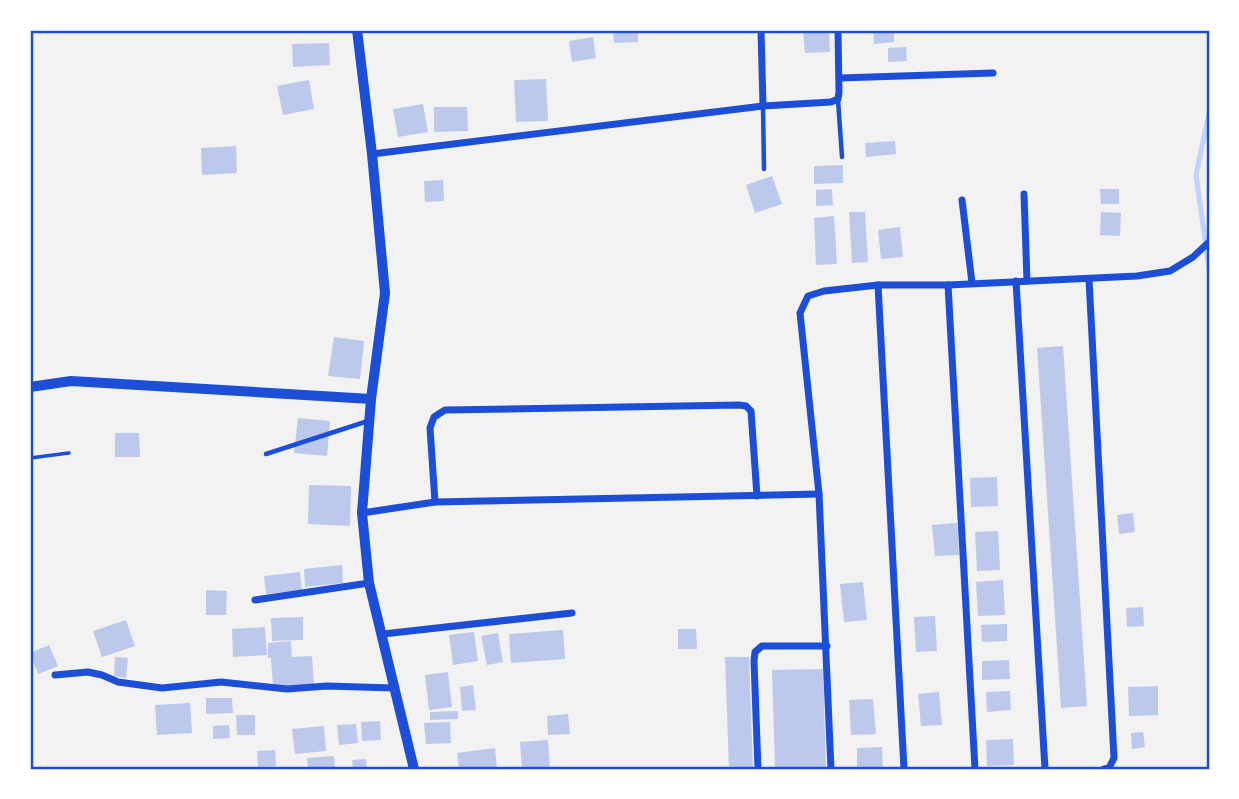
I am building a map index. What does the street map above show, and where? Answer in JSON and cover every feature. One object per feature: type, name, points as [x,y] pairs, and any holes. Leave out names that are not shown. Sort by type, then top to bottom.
[{"type":"street","points":[[357,30],[372,154],[384,293],[369,421],[362,513],[369,583],[414,769]]},
{"type":"street","points":[[761,30],[763,106]]},
{"type":"street","points":[[372,154],[763,106],[831,102],[838,99],[838,30]]},
{"type":"street","points":[[840,78],[993,73]]},
{"type":"street","points":[[1024,194],[1027,281]]},
{"type":"street","points":[[962,200],[972,283]]},
{"type":"street","points":[[831,769],[819,494],[800,313],[808,296],[824,291],[878,285],[948,285],[1137,276],[1170,271],[1193,257],[1209,242]]},
{"type":"street","points":[[1089,279],[1114,758],[1109,768],[1104,769]]},
{"type":"street","points":[[1016,281],[1045,769]]},
{"type":"street","points":[[878,285],[904,769]]},
{"type":"street","points":[[948,285],[975,769]]},
{"type":"street","points":[[30,387],[71,381],[372,399]]},
{"type":"street","points":[[435,502],[430,428],[434,417],[445,410],[655,406],[746,406],[751,411],[757,496]]},
{"type":"street","points":[[362,513],[435,502],[819,494]]},
{"type":"street","points":[[255,600],[369,583]]},
{"type":"street","points":[[383,634],[572,613]]},
{"type":"street","points":[[758,769],[755,652],[762,646],[827,646]]},
{"type":"street","points":[[55,676],[88,672],[118,682],[162,688],[221,682],[288,689],[327,686],[394,688]]},
{"type":"lane","points":[[838,99],[842,157]]},
{"type":"lane","points":[[763,106],[764,169]]},
{"type":"lane","points":[[266,454],[369,421]]},
{"type":"path","points":[[30,458],[69,453]]},
{"type":"building","points":[[613,30],[638,30],[638,42],[614,43]]},
{"type":"building","points":[[803,30],[829,30],[830,52],[805,53]]},
{"type":"building","points":[[873,30],[894,30],[894,42],[874,44]]},
{"type":"building","points":[[593,37],[596,58],[572,62],[569,41]]},
{"type":"building","points":[[329,43],[330,65],[293,67],[292,44]]},
{"type":"building","points":[[906,47],[907,61],[888,62],[888,48]]},
{"type":"building","points":[[546,79],[548,121],[516,122],[514,80]]},
{"type":"building","points":[[309,80],[314,109],[283,115],[277,86]]},
{"type":"building","points":[[423,104],[428,132],[398,137],[393,109]]},
{"type":"building","points":[[434,107],[467,107],[468,131],[434,132]]},
{"type":"building","points":[[895,141],[896,154],[866,157],[865,143]]},
{"type":"building","points":[[236,146],[237,173],[202,175],[201,148]]},
{"type":"building","points":[[843,165],[843,183],[814,184],[814,166]]},
{"type":"building","points":[[772,176],[782,204],[755,213],[746,185]]},
{"type":"building","points":[[443,180],[444,201],[425,202],[424,181]]},
{"type":"building","points":[[832,189],[833,205],[816,206],[816,190]]},
{"type":"building","points":[[1100,189],[1119,189],[1119,204],[1101,204]]},
{"type":"building","points":[[849,212],[865,212],[868,262],[852,263]]},
{"type":"building","points":[[1101,212],[1121,213],[1120,236],[1100,235]]},
{"type":"building","points":[[834,216],[837,264],[816,265],[814,218]]},
{"type":"building","points":[[900,227],[903,257],[881,259],[878,230]]},
{"type":"building","points":[[334,337],[364,341],[360,379],[328,376]]},
{"type":"building","points":[[1063,346],[1087,706],[1061,708],[1037,348]]},
{"type":"building","points":[[298,418],[330,421],[327,456],[294,453]]},
{"type":"building","points":[[115,433],[139,433],[140,457],[115,457]]},
{"type":"building","points":[[997,477],[998,506],[971,507],[970,478]]},
{"type":"building","points":[[309,485],[351,486],[350,526],[308,524]]},
{"type":"building","points":[[1133,513],[1135,532],[1119,534],[1117,515]]},
{"type":"building","points":[[957,523],[959,555],[935,556],[932,525]]},
{"type":"building","points":[[998,531],[1000,570],[977,571],[975,532]]},
{"type":"building","points":[[342,565],[343,583],[305,587],[304,569]]},
{"type":"building","points":[[300,572],[302,590],[266,594],[264,576]]},
{"type":"building","points":[[1003,580],[1005,615],[978,616],[976,582]]},
{"type":"building","points":[[863,582],[867,620],[844,622],[840,584]]},
{"type":"building","points":[[206,590],[227,591],[226,615],[206,615]]},
{"type":"building","points":[[1143,607],[1144,626],[1127,627],[1126,608]]},
{"type":"building","points":[[935,616],[937,651],[916,652],[914,617]]},
{"type":"building","points":[[303,617],[303,640],[272,641],[271,618]]},
{"type":"building","points":[[126,620],[135,646],[102,657],[93,631]]},
{"type":"building","points":[[1007,624],[1007,641],[982,642],[981,625]]},
{"type":"building","points":[[265,627],[267,655],[233,657],[232,629]]},
{"type":"building","points":[[678,629],[696,629],[697,649],[678,649]]},
{"type":"building","points":[[563,630],[565,659],[511,663],[509,634]]},
{"type":"building","points":[[474,632],[478,661],[453,665],[449,635]]},
{"type":"building","points":[[498,633],[503,662],[487,665],[481,636]]},
{"type":"building","points":[[291,641],[292,657],[312,656],[314,684],[273,687],[268,643]]},
{"type":"building","points":[[49,645],[58,666],[38,674],[30,653]]},
{"type":"building","points":[[115,657],[128,658],[126,678],[114,676]]},
{"type":"building","points":[[725,657],[749,657],[753,769],[729,769]]},
{"type":"building","points":[[1009,660],[1010,679],[982,680],[982,661]]},
{"type":"building","points":[[823,669],[826,769],[775,769],[772,670]]},
{"type":"building","points":[[448,672],[452,707],[429,710],[425,675]]},
{"type":"building","points":[[473,685],[476,710],[462,711],[460,687]]},
{"type":"building","points":[[1158,686],[1158,715],[1129,716],[1128,687]]},
{"type":"building","points":[[1010,691],[1011,710],[987,712],[986,692]]},
{"type":"building","points":[[939,692],[942,725],[921,726],[918,694]]},
{"type":"building","points":[[206,698],[232,698],[233,713],[206,714]]},
{"type":"building","points":[[873,699],[876,734],[851,735],[849,700]]},
{"type":"building","points":[[190,703],[192,733],[157,735],[155,705]]},
{"type":"building","points":[[458,711],[458,719],[430,720],[430,712]]},
{"type":"building","points":[[568,714],[570,734],[548,735],[547,716]]},
{"type":"building","points":[[236,715],[255,715],[255,735],[237,735]]},
{"type":"building","points":[[380,721],[381,740],[362,741],[361,722]]},
{"type":"building","points":[[450,722],[451,743],[426,744],[424,723]]},
{"type":"building","points":[[356,724],[358,743],[339,745],[337,725]]},
{"type":"building","points":[[229,725],[230,738],[213,739],[213,726]]},
{"type":"building","points":[[324,726],[326,751],[295,754],[292,729]]},
{"type":"building","points":[[1143,732],[1145,747],[1132,749],[1131,733]]},
{"type":"building","points":[[1013,739],[1014,765],[987,766],[986,740]]},
{"type":"building","points":[[548,740],[550,769],[522,769],[520,742]]},
{"type":"building","points":[[882,747],[883,769],[857,769],[857,748]]},
{"type":"building","points":[[495,748],[497,769],[459,769],[457,753]]},
{"type":"building","points":[[275,750],[276,766],[258,767],[257,751]]},
{"type":"building","points":[[334,756],[335,769],[308,769],[307,758]]},
{"type":"building","points":[[366,759],[367,769],[353,769],[352,760]]},
{"type":"waterway","points":[[1209,113],[1196,175],[1209,268]]}]
